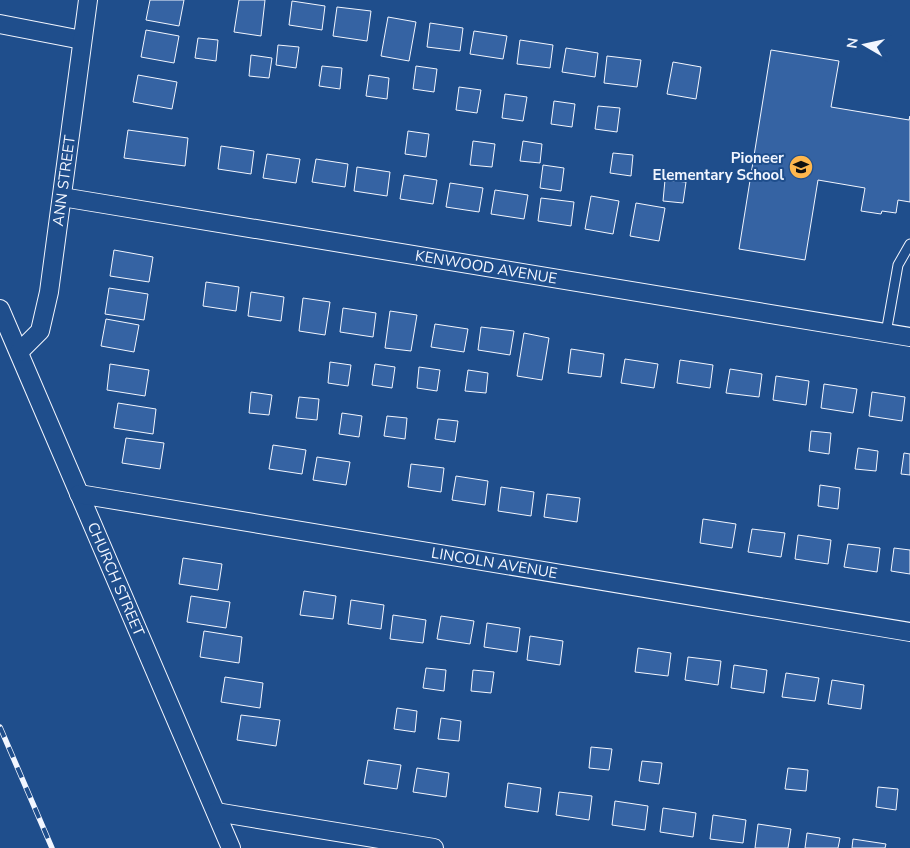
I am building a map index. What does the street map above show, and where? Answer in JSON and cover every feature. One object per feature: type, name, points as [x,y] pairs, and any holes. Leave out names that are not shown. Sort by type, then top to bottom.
[{"type":"street","name":"ANN STREET","points":[[19,352],[40,331],[49,292],[88,0]]},
{"type":"street","points":[[0,24],[82,40]]},
{"type":"street","name":"KENWOOD AVENUE","points":[[62,197],[910,337]]},
{"type":"street","name":"CHURCH STREET","points":[[0,309],[231,848]]},
{"type":"street","name":"LINCOLN AVENUE","points":[[79,494],[910,632]]},
{"type":"street","points":[[216,812],[434,848]]},
{"type":"lane","points":[[886,333],[898,265],[910,244]]},
{"type":"building","points":[[150,0],[184,0],[179,26],[146,20]]},
{"type":"building","points":[[239,0],[265,0],[261,36],[234,32]]},
{"type":"building","points":[[292,1],[325,6],[322,30],[289,25]]},
{"type":"building","points":[[337,7],[371,11],[367,41],[333,36]]},
{"type":"building","points":[[388,17],[416,22],[409,61],[381,56]]},
{"type":"building","points":[[430,23],[463,28],[460,51],[427,47]]},
{"type":"building","points":[[146,30],[179,36],[174,63],[141,57]]},
{"type":"building","points":[[474,31],[507,36],[503,59],[470,54]]},
{"type":"building","points":[[198,38],[218,40],[216,61],[195,58]]},
{"type":"building","points":[[520,40],[553,45],[550,68],[517,64]]},
{"type":"building","points":[[278,45],[299,47],[296,68],[276,65]]},
{"type":"building","points":[[566,48],[598,53],[595,77],[562,72]]},
{"type":"building","points":[[771,50],[839,61],[831,107],[909,120],[910,116],[910,202],[898,200],[896,213],[882,211],[881,214],[861,211],[865,188],[818,180],[805,260],[739,249]]},
{"type":"building","points":[[251,55],[272,58],[269,78],[249,76]]},
{"type":"building","points":[[607,56],[641,60],[637,87],[604,83]]},
{"type":"building","points":[[673,62],[701,67],[696,99],[667,94]]},
{"type":"building","points":[[322,66],[342,68],[340,89],[319,86]]},
{"type":"building","points":[[416,66],[437,69],[434,92],[413,89]]},
{"type":"building","points":[[138,75],[177,82],[172,109],[133,102]]},
{"type":"building","points":[[369,75],[389,78],[387,99],[366,96]]},
{"type":"building","points":[[459,87],[481,90],[477,113],[456,110]]},
{"type":"building","points":[[505,94],[527,97],[523,121],[502,118]]},
{"type":"building","points":[[554,101],[575,104],[572,127],[551,124]]},
{"type":"building","points":[[598,106],[620,108],[617,132],[595,129]]},
{"type":"building","points":[[128,130],[188,138],[185,166],[124,158]]},
{"type":"building","points":[[408,131],[429,134],[426,157],[405,154]]},
{"type":"building","points":[[473,141],[495,144],[492,167],[470,165]]},
{"type":"building","points":[[523,141],[542,144],[540,163],[520,161]]},
{"type":"building","points":[[221,146],[254,151],[251,174],[218,169]]},
{"type":"building","points":[[613,153],[633,155],[631,176],[610,173]]},
{"type":"building","points":[[267,154],[300,159],[296,183],[263,178]]},
{"type":"building","points":[[316,159],[348,164],[345,187],[312,182]]},
{"type":"building","points":[[543,165],[564,168],[561,191],[540,188]]},
{"type":"building","points":[[357,167],[390,172],[387,196],[354,191]]},
{"type":"building","points":[[404,175],[437,180],[433,204],[400,199]]},
{"type":"building","points":[[665,180],[686,182],[683,203],[663,201]]},
{"type":"building","points":[[450,183],[483,188],[479,212],[446,207]]},
{"type":"building","points":[[495,190],[528,195],[524,219],[491,214]]},
{"type":"building","points":[[591,196],[619,201],[613,234],[585,229]]},
{"type":"building","points":[[541,198],[574,202],[571,226],[538,221]]},
{"type":"building","points":[[636,203],[665,208],[659,241],[630,236]]},
{"type":"building","points":[[114,250],[153,257],[149,282],[110,276]]},
{"type":"building","points":[[206,282],[239,287],[236,311],[203,306]]},
{"type":"building","points":[[109,288],[148,294],[144,320],[105,314]]},
{"type":"building","points":[[251,292],[284,297],[281,321],[248,316]]},
{"type":"building","points":[[303,298],[330,302],[325,335],[299,331]]},
{"type":"building","points":[[343,308],[376,313],[373,337],[340,332]]},
{"type":"building","points":[[390,311],[417,315],[411,351],[385,348]]},
{"type":"building","points":[[106,319],[139,325],[134,352],[101,346]]},
{"type":"building","points":[[435,324],[468,329],[464,352],[431,347]]},
{"type":"building","points":[[481,327],[514,331],[510,355],[478,350]]},
{"type":"building","points":[[524,333],[549,338],[542,380],[517,376]]},
{"type":"building","points":[[571,349],[604,354],[601,377],[568,373]]},
{"type":"building","points":[[625,359],[658,364],[654,388],[621,383]]},
{"type":"building","points":[[680,360],[713,365],[710,388],[677,383]]},
{"type":"building","points":[[330,362],[351,365],[348,386],[328,383]]},
{"type":"building","points":[[110,364],[149,370],[145,396],[107,390]]},
{"type":"building","points":[[375,364],[395,367],[392,388],[372,385]]},
{"type":"building","points":[[419,367],[440,370],[437,391],[417,388]]},
{"type":"building","points":[[730,369],[762,374],[759,397],[726,393]]},
{"type":"building","points":[[468,370],[488,373],[486,393],[465,391]]},
{"type":"building","points":[[776,376],[809,381],[806,405],[773,400]]},
{"type":"building","points":[[824,384],[857,389],[853,413],[821,408]]},
{"type":"building","points":[[251,392],[272,395],[269,415],[249,413]]},
{"type":"building","points":[[872,392],[905,397],[902,421],[869,416]]},
{"type":"building","points":[[299,397],[319,399],[317,420],[296,418]]},
{"type":"building","points":[[118,403],[156,409],[153,434],[114,428]]},
{"type":"building","points":[[342,413],[362,416],[359,437],[339,434]]},
{"type":"building","points":[[387,416],[407,418],[405,439],[384,436]]},
{"type":"building","points":[[438,419],[458,421],[455,442],[435,439]]},
{"type":"building","points":[[811,431],[831,433],[829,454],[809,451]]},
{"type":"building","points":[[126,438],[164,443],[160,469],[122,463]]},
{"type":"building","points":[[273,445],[306,450],[302,474],[269,469]]},
{"type":"building","points":[[858,448],[878,451],[876,471],[855,469]]},
{"type":"building","points":[[904,453],[910,454],[910,475],[901,474]]},
{"type":"building","points":[[317,457],[350,462],[346,485],[313,480]]},
{"type":"building","points":[[411,464],[444,468],[441,492],[408,487]]},
{"type":"building","points":[[456,476],[488,481],[485,505],[452,500]]},
{"type":"building","points":[[820,485],[840,488],[838,509],[818,506]]},
{"type":"building","points":[[501,487],[534,492],[531,516],[498,511]]},
{"type":"building","points":[[547,494],[580,498],[577,522],[544,517]]},
{"type":"building","points":[[703,519],[736,524],[732,548],[700,543]]},
{"type":"building","points":[[752,529],[785,533],[781,557],[748,552]]},
{"type":"building","points":[[798,535],[831,540],[828,564],[795,559]]},
{"type":"building","points":[[848,544],[880,548],[877,572],[844,567]]},
{"type":"building","points":[[894,548],[910,550],[910,574],[891,571]]},
{"type":"building","points":[[183,558],[222,564],[218,590],[179,584]]},
{"type":"building","points":[[304,591],[336,596],[333,619],[300,615]]},
{"type":"building","points":[[191,596],[230,602],[226,628],[187,622]]},
{"type":"building","points":[[351,600],[384,605],[381,629],[348,624]]},
{"type":"building","points":[[393,615],[426,620],[423,643],[390,639]]},
{"type":"building","points":[[441,616],[474,621],[470,644],[437,639]]},
{"type":"building","points":[[487,623],[520,628],[517,652],[484,647]]},
{"type":"building","points":[[204,631],[242,637],[239,663],[200,657]]},
{"type":"building","points":[[530,636],[563,641],[560,665],[527,660]]},
{"type":"building","points":[[638,648],[671,653],[668,676],[635,672]]},
{"type":"building","points":[[688,657],[721,661],[718,685],[685,680]]},
{"type":"building","points":[[734,665],[767,670],[764,693],[731,688]]},
{"type":"building","points":[[426,668],[446,670],[444,691],[423,688]]},
{"type":"building","points":[[473,670],[494,672],[491,693],[471,691]]},
{"type":"building","points":[[786,673],[819,678],[815,701],[782,697]]},
{"type":"building","points":[[225,677],[263,683],[260,708],[221,702]]},
{"type":"building","points":[[832,680],[864,685],[861,709],[828,704]]},
{"type":"building","points":[[397,708],[417,711],[415,732],[394,729]]},
{"type":"building","points":[[241,715],[280,720],[276,746],[237,740]]},
{"type":"building","points":[[441,718],[461,721],[459,741],[438,739]]},
{"type":"building","points":[[591,747],[612,749],[609,770],[589,768]]},
{"type":"building","points":[[368,760],[401,765],[397,789],[364,784]]},
{"type":"building","points":[[642,761],[662,763],[659,784],[639,781]]},
{"type":"building","points":[[417,768],[449,773],[446,797],[413,792]]},
{"type":"building","points":[[788,768],[808,770],[806,791],[785,789]]},
{"type":"building","points":[[508,783],[541,788],[538,812],[505,807]]},
{"type":"building","points":[[878,787],[898,789],[896,810],[876,807]]},
{"type":"building","points":[[559,792],[592,796],[589,820],[556,815]]},
{"type":"building","points":[[615,801],[648,806],[645,830],[612,825]]},
{"type":"building","points":[[663,808],[696,813],[693,837],[660,832]]},
{"type":"building","points":[[713,815],[746,820],[743,843],[710,839]]},
{"type":"building","points":[[758,824],[791,829],[788,848],[755,848]]},
{"type":"building","points":[[807,833],[840,838],[838,848],[805,848]]},
{"type":"building","points":[[853,839],[886,844],[885,848],[852,848]]},
{"type":"railway","points":[[0,727],[52,848]]},
{"type":"place","name":"Pioneer Elementary School","points":[[801,167]]}]
